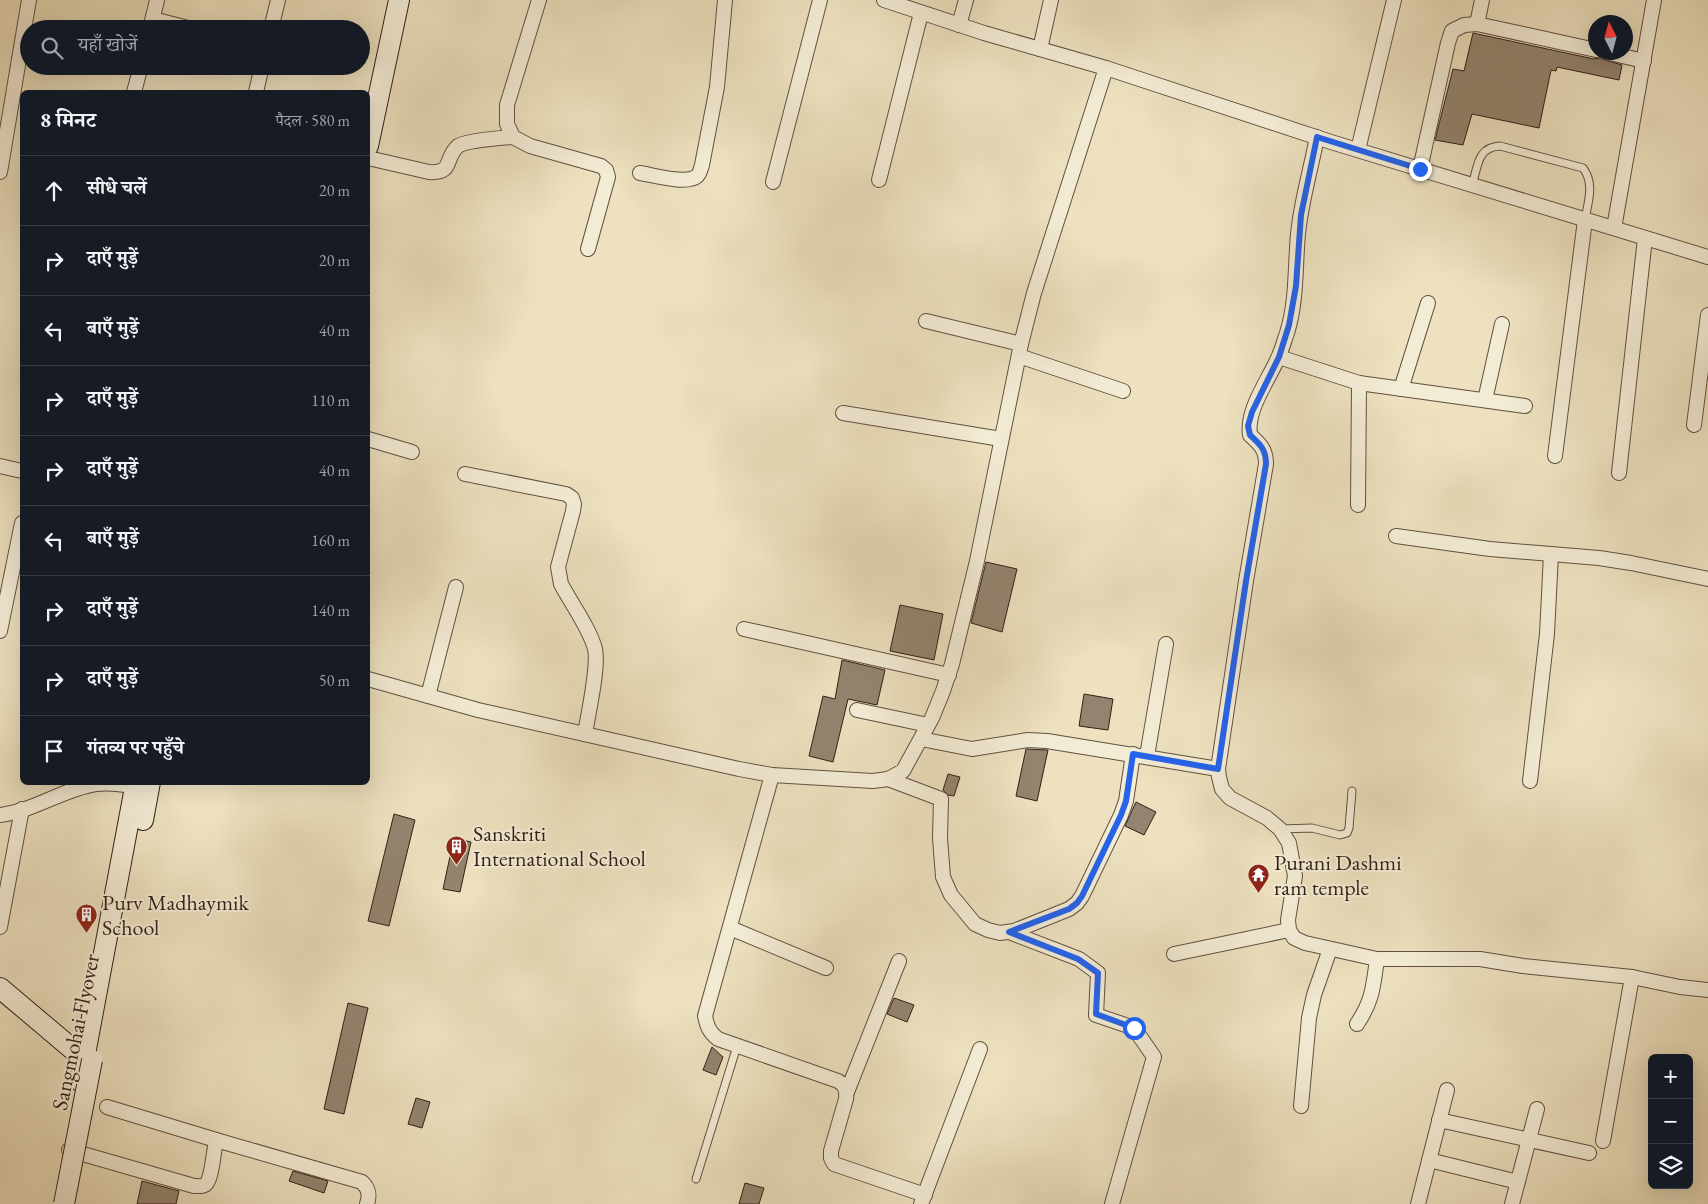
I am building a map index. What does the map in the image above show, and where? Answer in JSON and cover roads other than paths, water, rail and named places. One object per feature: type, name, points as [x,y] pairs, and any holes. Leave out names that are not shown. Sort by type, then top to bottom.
[{"type":"main road","points":[[370,137],[399,0]]},
{"type":"main road","name":"Sangmohai Flyover","points":[[62,1204],[88,1058],[128,895],[140,785]]},
{"type":"main road","points":[[0,988],[88,1058],[69,1150],[62,1204]]},
{"type":"street","points":[[28,20],[30,0]]},
{"type":"street","points":[[152,20],[157,0]]},
{"type":"street","points":[[273,20],[278,0]]},
{"type":"street","points":[[513,137],[507,124],[507,105],[539,0]]},
{"type":"street","points":[[640,173],[682,180],[690,180],[698,175],[702,165],[718,87],[725,0]]},
{"type":"street","points":[[773,182],[820,0]]},
{"type":"street","points":[[884,0],[959,25],[1106,68],[1358,150],[1708,257]]},
{"type":"street","points":[[959,25],[966,0]]},
{"type":"street","points":[[1040,49],[1051,0]]},
{"type":"street","points":[[1358,150],[1394,0]]},
{"type":"street","points":[[1477,24],[1482,0]]},
{"type":"street","points":[[1614,228],[1654,0]]},
{"type":"street","points":[[879,180],[921,13]]},
{"type":"street","points":[[1420,169],[1452,31],[1464,25],[1477,24],[1588,48]]},
{"type":"street","points":[[1633,58],[1644,61]]},
{"type":"street","points":[[370,680],[478,710],[772,775],[873,781],[888,779],[903,771],[928,725],[948,675],[977,561],[1001,439],[1034,293],[1106,68]]},
{"type":"street","points":[[0,172],[18,97],[21,75]]},
{"type":"street","points":[[135,90],[139,75]]},
{"type":"street","points":[[256,90],[260,75]]},
{"type":"street","points":[[370,158],[438,173],[445,170],[458,147],[465,143],[513,137],[530,146],[601,166],[606,170],[608,177],[588,249]]},
{"type":"street","points":[[1317,137],[1301,215],[1293,306],[1289,325],[1279,357],[1252,412],[1248,426],[1250,435],[1261,445],[1266,453],[1266,464],[1246,581],[1218,769],[1218,777],[1222,789],[1230,798],[1267,818],[1280,829],[1289,843],[1295,876],[1288,920],[1289,930],[1294,938],[1300,941],[1377,959],[1480,959],[1523,966],[1632,977],[1680,987],[1708,990]]},
{"type":"street","points":[[1555,456],[1585,220]]},
{"type":"street","points":[[1619,473],[1645,238]]},
{"type":"street","points":[[1401,389],[1428,303]]},
{"type":"street","points":[[1694,425],[1708,315]]},
{"type":"street","points":[[926,321],[1020,350],[1124,391]]},
{"type":"street","points":[[1485,400],[1502,324]]},
{"type":"street","points":[[1279,357],[1359,383],[1525,406]]},
{"type":"street","points":[[1358,505],[1359,383]]},
{"type":"street","points":[[843,413],[1001,439]]},
{"type":"street","points":[[370,440],[412,452]]},
{"type":"street","points":[[0,466],[20,471]]},
{"type":"street","points":[[465,474],[566,494],[572,498],[574,504],[573,511],[558,567],[561,584],[592,640],[595,652],[595,669],[585,734]]},
{"type":"street","points":[[0,631],[20,533]]},
{"type":"street","points":[[1396,536],[1490,549],[1599,558],[1708,580]]},
{"type":"street","points":[[1530,782],[1547,634],[1550,554]]},
{"type":"street","points":[[428,696],[456,587]]},
{"type":"street","points":[[744,629],[948,675]]},
{"type":"street","points":[[888,779],[941,799],[940,838],[943,877],[951,895],[975,924],[1000,933],[1009,932],[1069,909],[1082,896],[1121,815],[1140,755],[1166,644]]},
{"type":"street","points":[[857,710],[928,725]]},
{"type":"street","points":[[921,739],[972,749],[1031,739],[1218,769]]},
{"type":"street","points":[[772,775],[705,1016],[711,1033],[718,1039],[838,1080],[844,1084],[846,1099],[831,1152],[834,1164],[923,1199],[980,1049]]},
{"type":"street","points":[[0,814],[22,809],[84,785]]},
{"type":"street","points":[[0,927],[22,809]]},
{"type":"street","points":[[730,928],[826,968]]},
{"type":"street","points":[[1174,954],[1289,930]]},
{"type":"street","points":[[1009,932],[1078,959],[1098,973],[1096,1014],[1134,1028],[1154,1058],[1112,1204]]},
{"type":"street","points":[[1301,1106],[1309,1018],[1314,995],[1330,949]]},
{"type":"street","points":[[1357,1024],[1367,1008],[1371,997],[1377,959]]},
{"type":"street","points":[[846,1092],[899,961]]},
{"type":"street","points":[[1603,1141],[1632,977]]},
{"type":"street","points":[[1418,1204],[1447,1090]]},
{"type":"street","points":[[107,1107],[362,1182],[367,1187],[369,1193],[367,1204]]},
{"type":"street","points":[[1512,1204],[1537,1109]]},
{"type":"street","points":[[1439,1120],[1589,1153]]},
{"type":"street","points":[[69,1150],[194,1186],[200,1186],[206,1184],[209,1177],[216,1140]]},
{"type":"street","points":[[1429,1160],[1518,1182]]},
{"type":"lane","points":[[1472,185],[1484,150],[1492,146],[1500,146],[1583,168],[1589,176],[1591,186],[1585,220]]},
{"type":"lane","points":[[1280,829],[1312,828],[1340,835],[1347,833],[1352,791]]},
{"type":"lane","points":[[696,1179],[737,1046]]},
{"type":"place","name":"Sanskriti International School","points":[[457,865]]},
{"type":"place","name":"Purani Dashmi ram temple","points":[[1258,894]]},
{"type":"place","name":"Purv Madhaymik School","points":[[86,934]]}]
